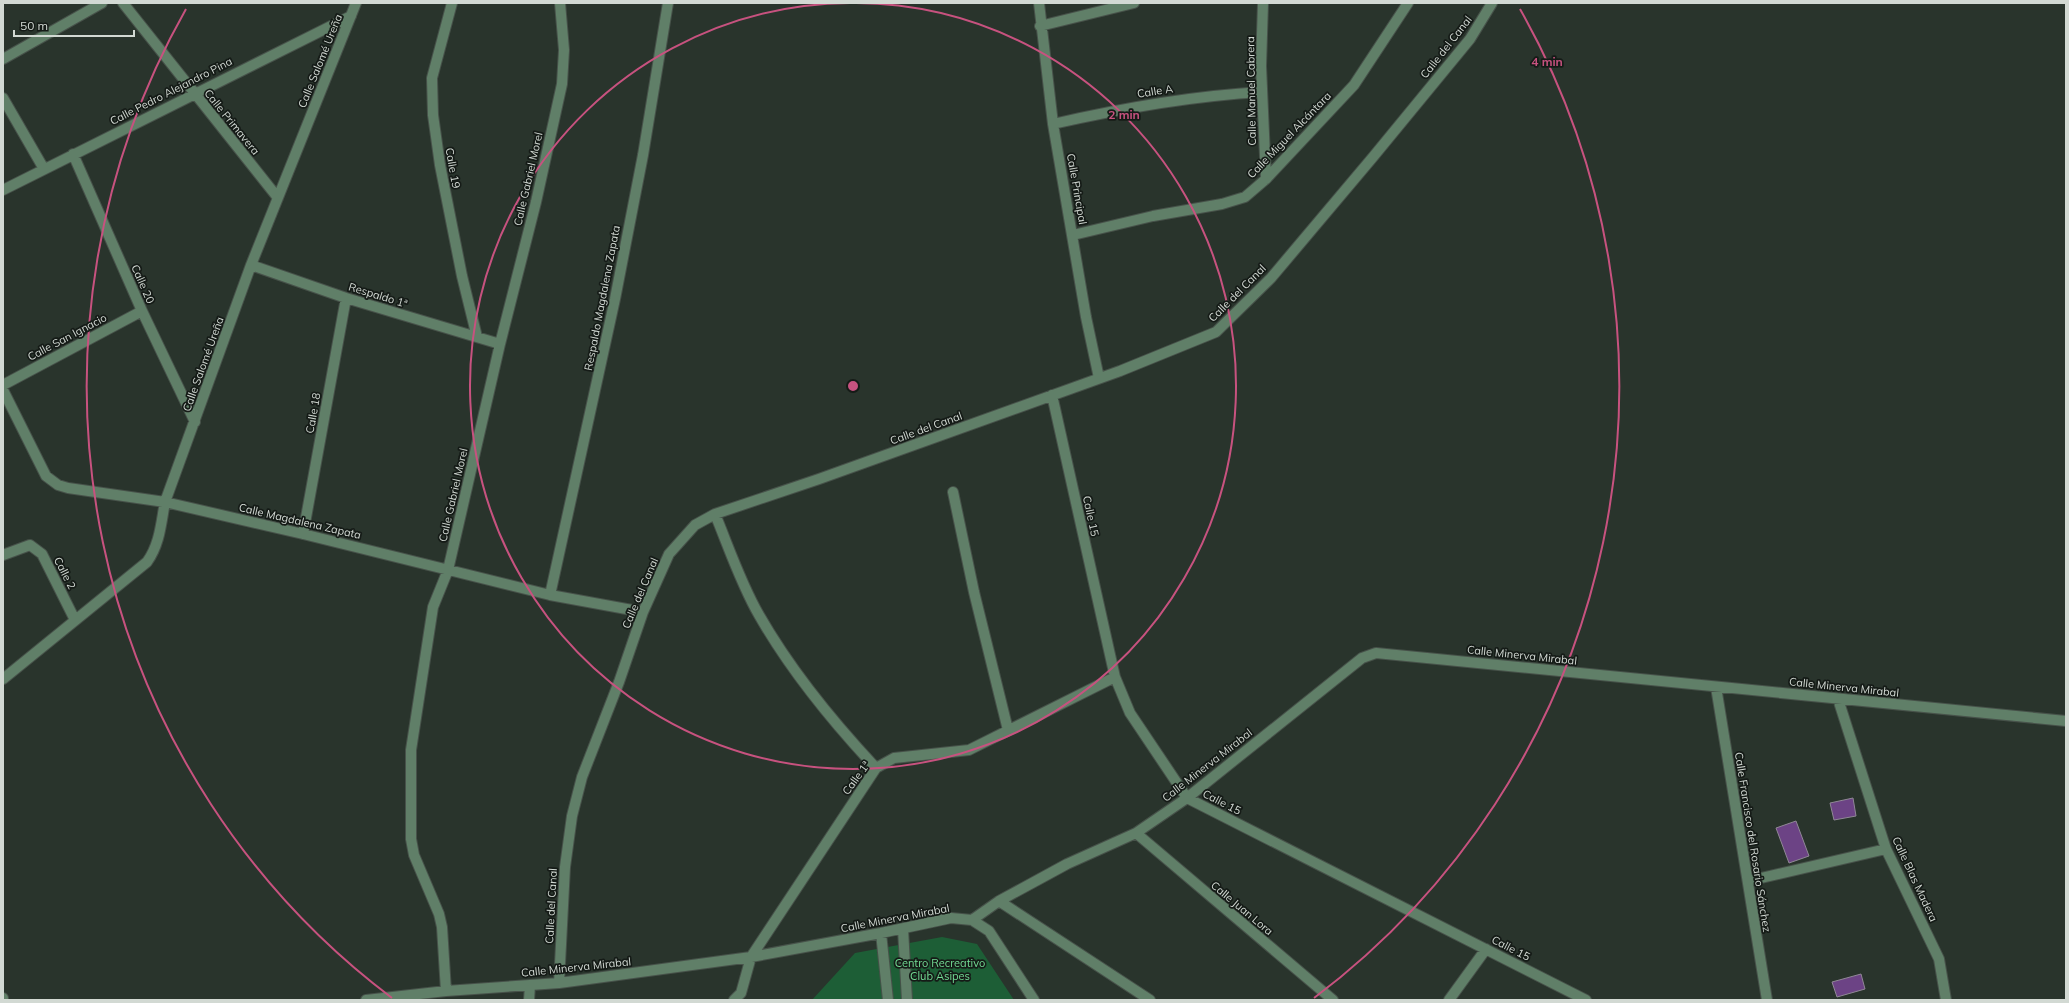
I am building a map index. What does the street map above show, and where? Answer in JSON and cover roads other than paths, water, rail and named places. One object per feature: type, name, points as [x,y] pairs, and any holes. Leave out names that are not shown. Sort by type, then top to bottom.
[{"type":"street","points":[[3,59],[102,3]]},
{"type":"street","name":"Calle Primavera","points":[[123,3],[278,198]]},
{"type":"street","name":"Calle Salomé Ureña","points":[[3,679],[147,562],[153,554],[158,541],[165,502],[251,265],[356,3]]},
{"type":"street","name":"Calle 19","points":[[452,3],[432,78],[432,115],[462,276],[476,337]]},
{"type":"street","name":"Calle Gabriel Morel","points":[[446,991],[442,927],[439,914],[414,855],[411,839],[411,750],[433,607],[448,570],[500,344],[536,202],[562,84],[564,50],[560,3]]},
{"type":"street","name":"Respaldo Magdalena Zapata","points":[[550,595],[615,299],[643,155],[668,3]]},
{"type":"street","name":"Calle Principal","points":[[1039,3],[1040,26],[1053,124],[1086,317],[1099,378]]},
{"type":"street","points":[[1040,26],[1134,3]]},
{"type":"street","name":"Calle Manuel Cabrera","points":[[1263,3],[1262,92],[1266,180]]},
{"type":"street","name":"Calle Miguel Alcántara","points":[[1073,235],[1153,216],[1222,204],[1245,197],[1266,180],[1354,85],[1408,3]]},
{"type":"street","name":"Calle del Canal","points":[[559,982],[565,867],[572,816],[582,777],[619,682],[643,612],[670,554],[695,525],[715,514],[820,479],[1099,378],[1216,332],[1271,278],[1368,163],[1470,39],[1492,3]]},
{"type":"street","name":"Calle Pedro Alejandro Pina","points":[[3,190],[194,93],[351,16]]},
{"type":"street","name":"Calle A","points":[[1053,124],[1116,109],[1211,95],[1262,92]]},
{"type":"street","points":[[3,98],[44,169]]},
{"type":"street","name":"Calle 20","points":[[73,154],[142,311],[195,422]]},
{"type":"street","name":"Respaldo 1ª","points":[[251,265],[346,298],[500,344]]},
{"type":"street","name":"Calle 18","points":[[303,534],[346,298]]},
{"type":"street","name":"Calle San Ignacio","points":[[3,385],[142,311]]},
{"type":"street","name":"Calle Magdalena Zapata","points":[[3,390],[46,476],[58,485],[68,488],[165,502],[303,534],[550,595],[643,612]]},
{"type":"street","name":"Calle 15","points":[[1052,395],[1115,677],[1130,713],[1187,798],[1586,1000]]},
{"type":"street","points":[[953,492],[974,592],[1008,730]]},
{"type":"street","points":[[715,514],[736,566],[762,621],[796,673],[845,735],[876,768]]},
{"type":"street","name":"Calle 2","points":[[3,556],[30,545],[42,554],[75,620]]},
{"type":"street","name":"Calle Minerva Mirabal","points":[[366,1000],[419,997],[446,991],[559,982],[751,957],[903,929],[951,918],[972,920],[986,912],[999,901],[1067,864],[1136,833],[1187,798],[1362,658],[1376,653],[2066,721]]},
{"type":"street","name":"Calle 1ª","points":[[734,1000],[741,993],[751,957],[876,768],[894,758],[969,750],[1115,677]]},
{"type":"street","name":"Calle Francisco del Rosario Sánchez","points":[[1716,687],[1767,1000]]},
{"type":"street","name":"Calle Blas Madera","points":[[1838,699],[1886,849],[1939,959],[1946,1000]]},
{"type":"street","name":"Calle Juan Lora","points":[[1136,833],[1333,1000]]},
{"type":"street","points":[[1748,881],[1886,849]]},
{"type":"street","points":[[999,901],[1150,1000]]},
{"type":"street","points":[[972,920],[989,931],[1034,1000]]},
{"type":"street","points":[[903,929],[907,1000]]},
{"type":"street","points":[[881,933],[888,1000]]},
{"type":"street","points":[[1449,1000],[1486,949]]},
{"type":"street","points":[[530,985],[530,1000]]},
{"type":"park label","name":"Centro Recreativo Club Asipes","points":[[940,969]]}]
